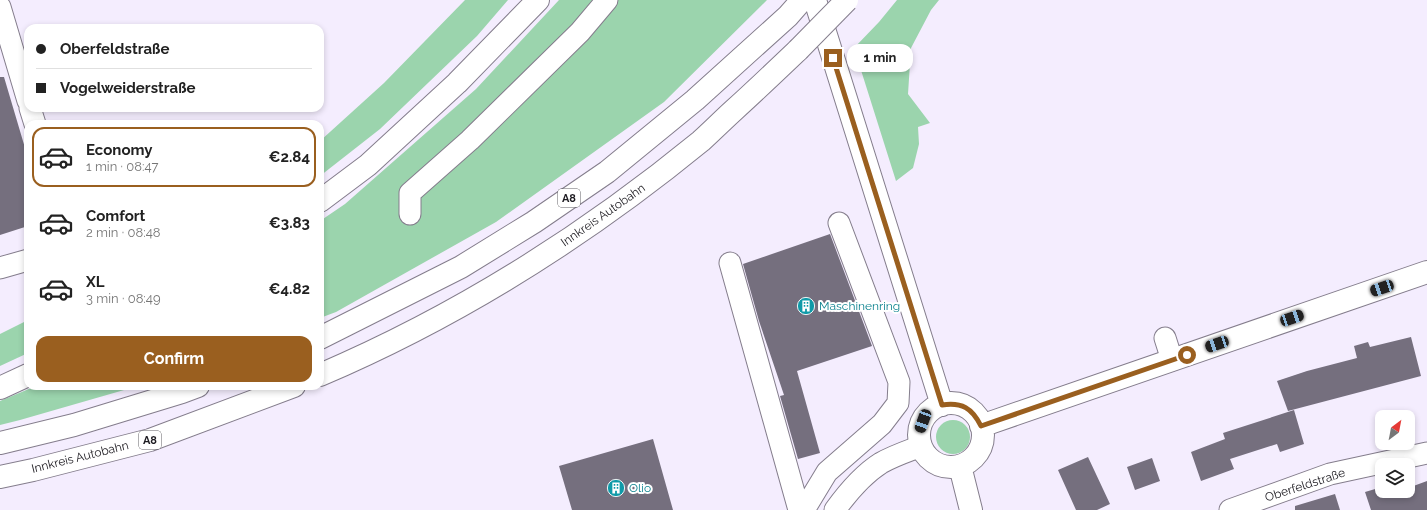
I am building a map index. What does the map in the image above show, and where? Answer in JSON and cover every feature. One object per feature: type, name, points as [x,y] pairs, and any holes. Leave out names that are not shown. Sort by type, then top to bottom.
[{"type":"main road","points":[[324,198],[368,165],[457,83],[538,0]]},
{"type":"main road","name":"A8","points":[[324,336],[461,267],[534,222],[601,176],[695,100],[788,16],[802,0]]},
{"type":"main road","points":[[815,0],[942,405]]},
{"type":"main road","name":"Innkreis Autobahn","points":[[324,373],[414,332],[497,286],[623,202],[702,140],[798,50],[846,0]]},
{"type":"main road","points":[[981,426],[1427,272]]},
{"type":"main road","points":[[0,388],[24,377]]},
{"type":"main road","points":[[0,442],[74,425],[187,390]]},
{"type":"main road","name":"Innkreis Autobahn","points":[[0,477],[150,440],[283,390]]},
{"type":"main road","points":[[942,405],[961,405],[970,410],[977,417],[981,426],[983,436],[981,446],[976,455],[969,462],[960,466],[941,466],[932,461],[925,454],[921,446],[919,437],[923,421],[934,408],[942,405]]},
{"type":"main road","points":[[960,466],[971,510]]},
{"type":"street","points":[[410,214],[410,193],[470,140],[580,32],[607,0]]},
{"type":"street","points":[[0,7],[24,88]]},
{"type":"street","points":[[804,510],[827,472],[882,424],[898,403],[899,382],[839,223]]},
{"type":"street","points":[[0,268],[24,261]]},
{"type":"street","points":[[730,264],[799,510]]},
{"type":"street","points":[[1165,338],[1172,360]]},
{"type":"street","points":[[835,510],[849,491],[864,476],[881,463],[921,446]]},
{"type":"street","name":"Oberfeldstraße","points":[[1230,510],[1330,474],[1427,453]]},
{"type":"green space","points":[[465,0],[508,0],[477,36],[380,129],[324,173],[324,137],[384,83]]},
{"type":"green space","points":[[559,0],[767,0],[664,102],[496,222],[336,312],[324,316],[324,218],[345,204],[476,89]]},
{"type":"green space","points":[[897,0],[939,0],[931,10],[911,48],[908,94],[930,123],[918,127],[919,144],[913,168],[896,181],[854,48],[879,22]]},
{"type":"green space","points":[[24,322],[24,355],[0,366],[0,334]]},
{"type":"green space","points":[[26,390],[124,390],[0,425],[0,401]]},
{"type":"green space","points":[[950,420],[956,420],[960,421],[967,427],[970,437],[969,444],[963,451],[956,454],[950,454],[946,453],[939,447],[936,440],[936,434],[937,430],[943,423]]},
{"type":"building","points":[[0,77],[4,77],[24,144],[24,227],[0,235]]},
{"type":"building","name":"Maschinenring","points":[[830,234],[872,346],[797,371],[820,453],[798,459],[780,396],[784,395],[759,321],[743,264]]},
{"type":"building","points":[[1411,337],[1421,376],[1288,411],[1277,381],[1307,371],[1357,358],[1354,346],[1368,342],[1370,347]]},
{"type":"building","points":[[1294,410],[1304,444],[1280,452],[1277,444],[1230,459],[1234,469],[1201,481],[1191,452],[1225,439],[1223,433]]},
{"type":"building","name":"Olio","points":[[653,439],[673,510],[572,510],[559,466]]},
{"type":"building","points":[[1088,457],[1110,504],[1097,510],[1076,510],[1058,470]]},
{"type":"building","points":[[1152,458],[1160,481],[1135,490],[1127,467]]},
{"type":"building","points":[[1427,481],[1427,510],[1371,510],[1365,492],[1375,489],[1375,498],[1415,498],[1415,485]]},
{"type":"building","points":[[1335,494],[1340,510],[1295,510],[1295,506]]},
{"type":"place","name":"Maschinenring","points":[[806,306]]},
{"type":"place","name":"Olio","points":[[616,488]]},
{"type":"route","points":[[833,58],[942,405],[961,405],[970,410],[977,417],[981,426],[1187,355]]}]
